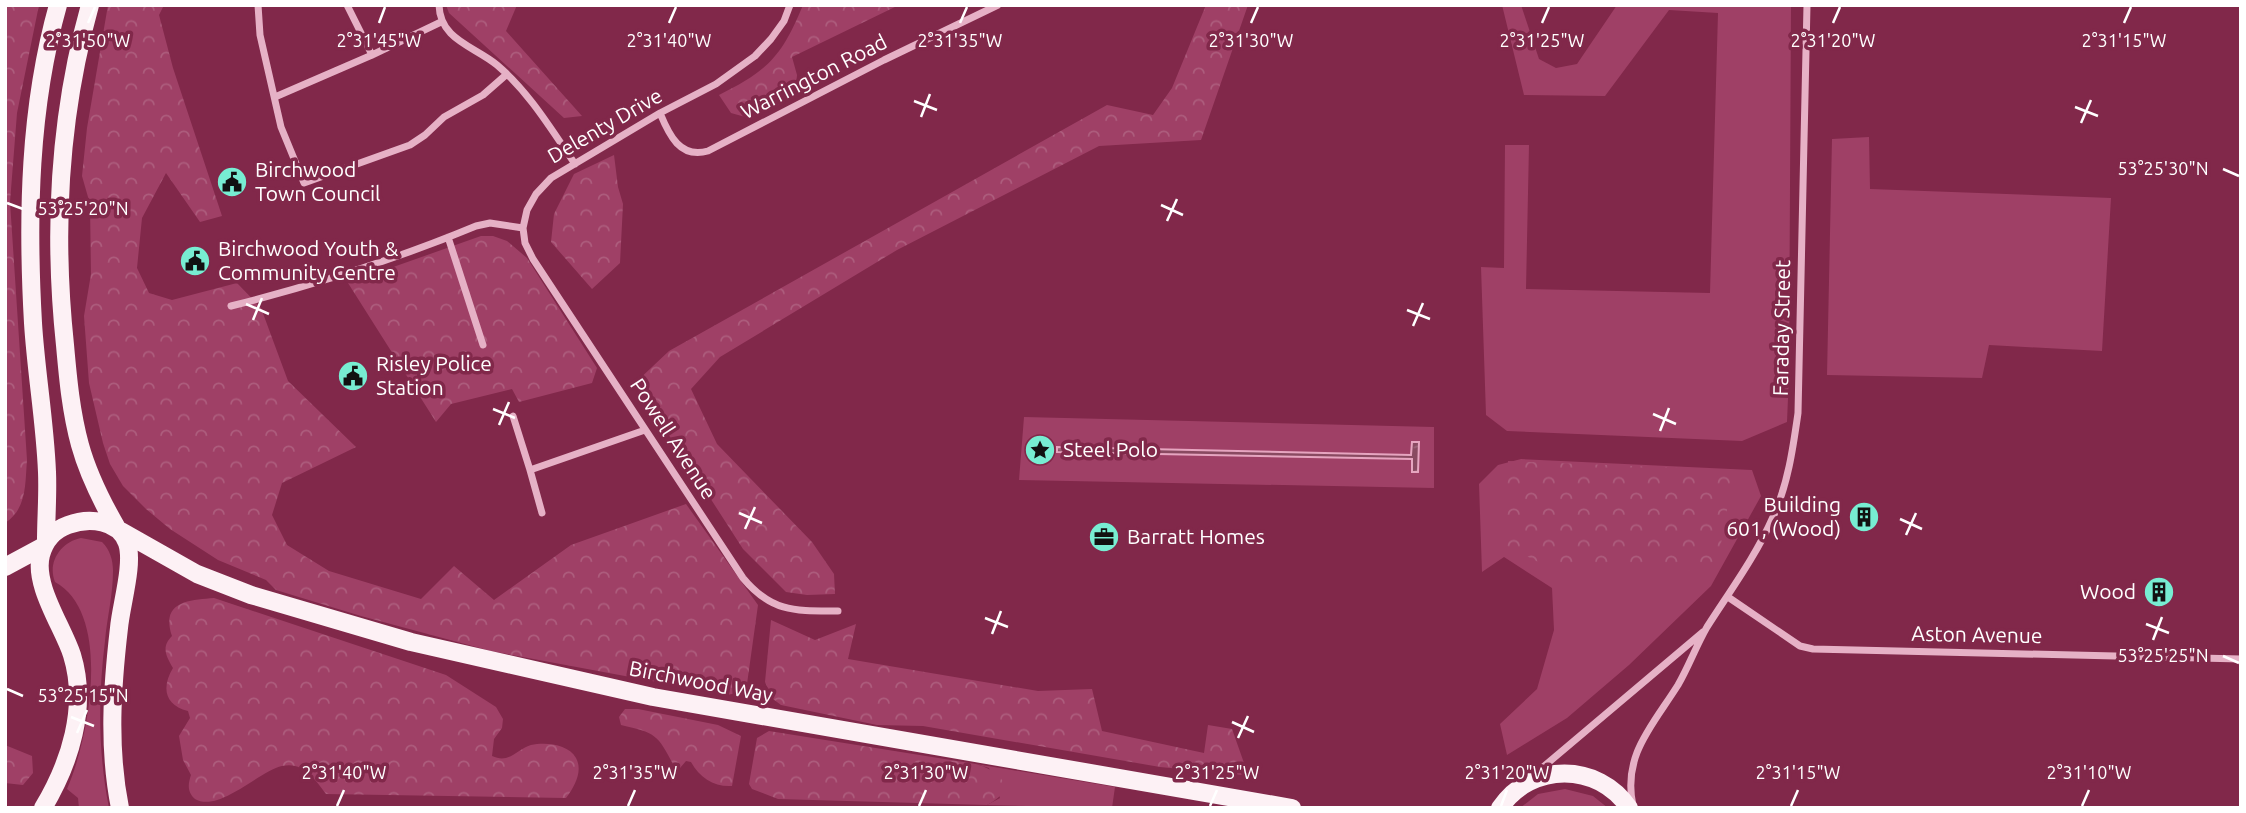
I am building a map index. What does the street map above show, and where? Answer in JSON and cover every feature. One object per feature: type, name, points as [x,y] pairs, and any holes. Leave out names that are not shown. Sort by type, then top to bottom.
[{"type":"main road","points":[[43,808],[61,773],[73,736],[78,691],[72,654],[42,579],[40,560],[45,543],[47,471],[33,324],[30,197],[36,114],[58,5]]},
{"type":"main road","points":[[90,5],[66,109],[59,248],[62,319],[71,404],[80,446],[103,504],[127,543],[129,555],[120,611],[112,709],[113,764],[120,808]]},
{"type":"main road","points":[[5,567],[45,543],[65,526],[77,522],[89,520],[119,530]]},
{"type":"main road","name":"Birchwood Way","points":[[119,530],[197,574],[251,595],[411,642],[653,697],[1292,808]]},
{"type":"main road","points":[[1483,808],[1508,798],[1538,777],[1560,772],[1583,775],[1604,783],[1631,808]]},
{"type":"street","points":[[258,5],[260,35],[281,127],[304,183],[410,145],[444,117],[483,94],[507,74]]},
{"type":"street","points":[[348,5],[372,55]]},
{"type":"street","points":[[439,5],[441,22],[458,41],[507,74],[534,104],[575,164]]},
{"type":"street","name":"Delenty Drive","points":[[523,228],[527,210],[536,194],[551,178],[716,84],[755,56],[777,30],[790,5]]},
{"type":"street","name":"Warrington Road","points":[[660,114],[678,146],[693,152],[708,151],[884,60],[998,5]]},
{"type":"street","name":"Faraday Street","points":[[1631,808],[1630,776],[1635,754],[1679,683],[1706,629],[1728,597],[1774,516],[1792,461],[1798,413],[1807,5]]},
{"type":"street","points":[[275,97],[441,22]]},
{"type":"street","points":[[231,306],[332,277],[476,226],[490,223],[523,228]]},
{"type":"street","name":"Powell Avenue","points":[[523,228],[525,243],[533,259],[755,592],[768,602],[783,608],[799,611],[838,611]]},
{"type":"street","points":[[448,237],[483,345]]},
{"type":"street","points":[[513,416],[542,513]]},
{"type":"street","points":[[530,470],[645,430]]},
{"type":"street","name":"Aston Avenue","points":[[1728,597],[1800,646],[1813,649],[2241,659]]},
{"type":"street","name":"Faraday Street","points":[[1508,798],[1706,629]]},
{"type":"green space","points":[[5,5],[39,5],[17,113],[10,202],[27,460],[21,503],[5,523]]},
{"type":"green space","points":[[108,5],[164,5],[159,15],[173,68],[222,216],[200,222],[166,173],[142,218],[137,268],[149,293],[172,300],[237,283],[261,308],[288,381],[356,447],[282,483],[272,515],[287,545],[329,571],[421,599],[454,566],[494,600],[571,545],[686,504],[758,605],[746,691],[727,695],[491,651],[276,590],[266,580],[218,560],[170,529],[123,486],[110,464],[103,443],[89,383],[84,316],[91,274],[90,204],[82,176],[87,128]]},
{"type":"green space","points":[[446,5],[517,5],[506,31],[582,116],[564,118],[449,13]]},
{"type":"green space","points":[[803,5],[899,5],[792,57],[797,75],[796,85],[779,105],[749,118],[731,113],[719,95],[750,78],[772,60],[788,37]]},
{"type":"green space","points":[[1206,5],[1248,5],[1201,140],[1099,146],[897,250],[720,357],[691,389],[717,444],[812,542],[834,574],[835,594],[807,595],[786,592],[743,549],[634,384],[669,351],[1107,105],[1153,115],[1172,88]]},
{"type":"green space","points":[[1502,5],[1521,5],[1539,59],[1556,68],[1577,64],[1617,5],[1791,5],[1787,422],[1742,441],[1507,431],[1486,415],[1481,267],[1504,268],[1505,145],[1529,145],[1526,289],[1710,293],[1718,13],[1669,10],[1605,96],[1524,95]]},
{"type":"green space","points":[[1869,137],[1870,189],[2111,198],[2102,351],[1989,345],[1982,378],[1827,375],[1832,139]]},
{"type":"green space","points":[[614,155],[623,204],[620,263],[592,289],[551,242],[554,214],[574,174]]},
{"type":"green space","points":[[481,236],[493,236],[507,241],[527,258],[597,368],[592,383],[519,402],[512,389],[451,404],[436,422],[348,283]]},
{"type":"green space","points":[[1024,417],[1434,427],[1434,488],[1019,480]]},
{"type":"green space","points":[[1521,459],[1752,470],[1761,496],[1711,586],[1629,665],[1567,718],[1507,755],[1500,724],[1537,689],[1554,630],[1552,588],[1504,557],[1482,572],[1479,484],[1498,465]]},
{"type":"green space","points":[[1508,461],[1734,470],[1716,572],[1544,565],[1505,545]]},
{"type":"green space","points":[[81,538],[102,542],[109,552],[113,567],[100,704],[101,745],[109,808],[79,808],[78,798],[67,789],[83,740],[88,710],[90,648],[84,621],[73,598],[55,582],[53,567],[62,548]]},
{"type":"green space","points":[[214,598],[446,675],[496,707],[503,719],[502,728],[494,739],[492,756],[508,757],[537,744],[562,747],[572,753],[578,763],[577,778],[572,789],[566,798],[326,794],[308,772],[289,765],[273,769],[227,796],[205,802],[195,799],[189,791],[191,775],[183,760],[179,736],[190,718],[188,711],[174,705],[167,695],[167,682],[173,668],[166,648],[172,636],[169,624],[174,609],[187,602]]},
{"type":"green space","points":[[771,620],[815,640],[856,624],[848,659],[1038,691],[1092,689],[1102,731],[1204,753],[1208,725],[1232,729],[1244,763],[1243,775],[1160,767],[923,726],[877,725],[781,705],[773,699],[765,682]]},
{"type":"green space","points":[[625,709],[638,709],[718,725],[741,736],[732,786],[719,785],[708,780],[691,762],[686,761],[680,768],[675,768],[655,737],[642,730],[621,725],[619,717]]},
{"type":"green space","points":[[769,731],[976,764],[999,776],[1004,787],[1002,793],[987,805],[778,799],[752,789],[749,784],[757,738]]},
{"type":"green space","points":[[5,745],[32,756],[33,773],[23,785],[5,783]]},
{"type":"green space","points":[[976,764],[1115,787],[1112,808],[987,805],[1000,798],[989,768]]},
{"type":"green space","points":[[1565,789],[1593,796],[1608,808],[1520,808],[1538,794]]},
{"type":"water","points":[[1412,442],[1419,442],[1418,472],[1412,472],[1412,459],[1057,452],[1057,447],[1411,455]]},
{"type":"place","name":"Birchwood Town Council","points":[[232,182]]},
{"type":"place","name":"Birchwood Youth & Community Centre","points":[[195,261]]},
{"type":"place","name":"Risley Police Station","points":[[353,376]]},
{"type":"place","name":"Steel Polo","points":[[1040,450]]},
{"type":"place","name":"Building 601, (Wood)","points":[[1864,517]]},
{"type":"place","name":"Barratt Homes","points":[[1104,537]]},
{"type":"place","name":"Wood","points":[[2159,592]]}]
